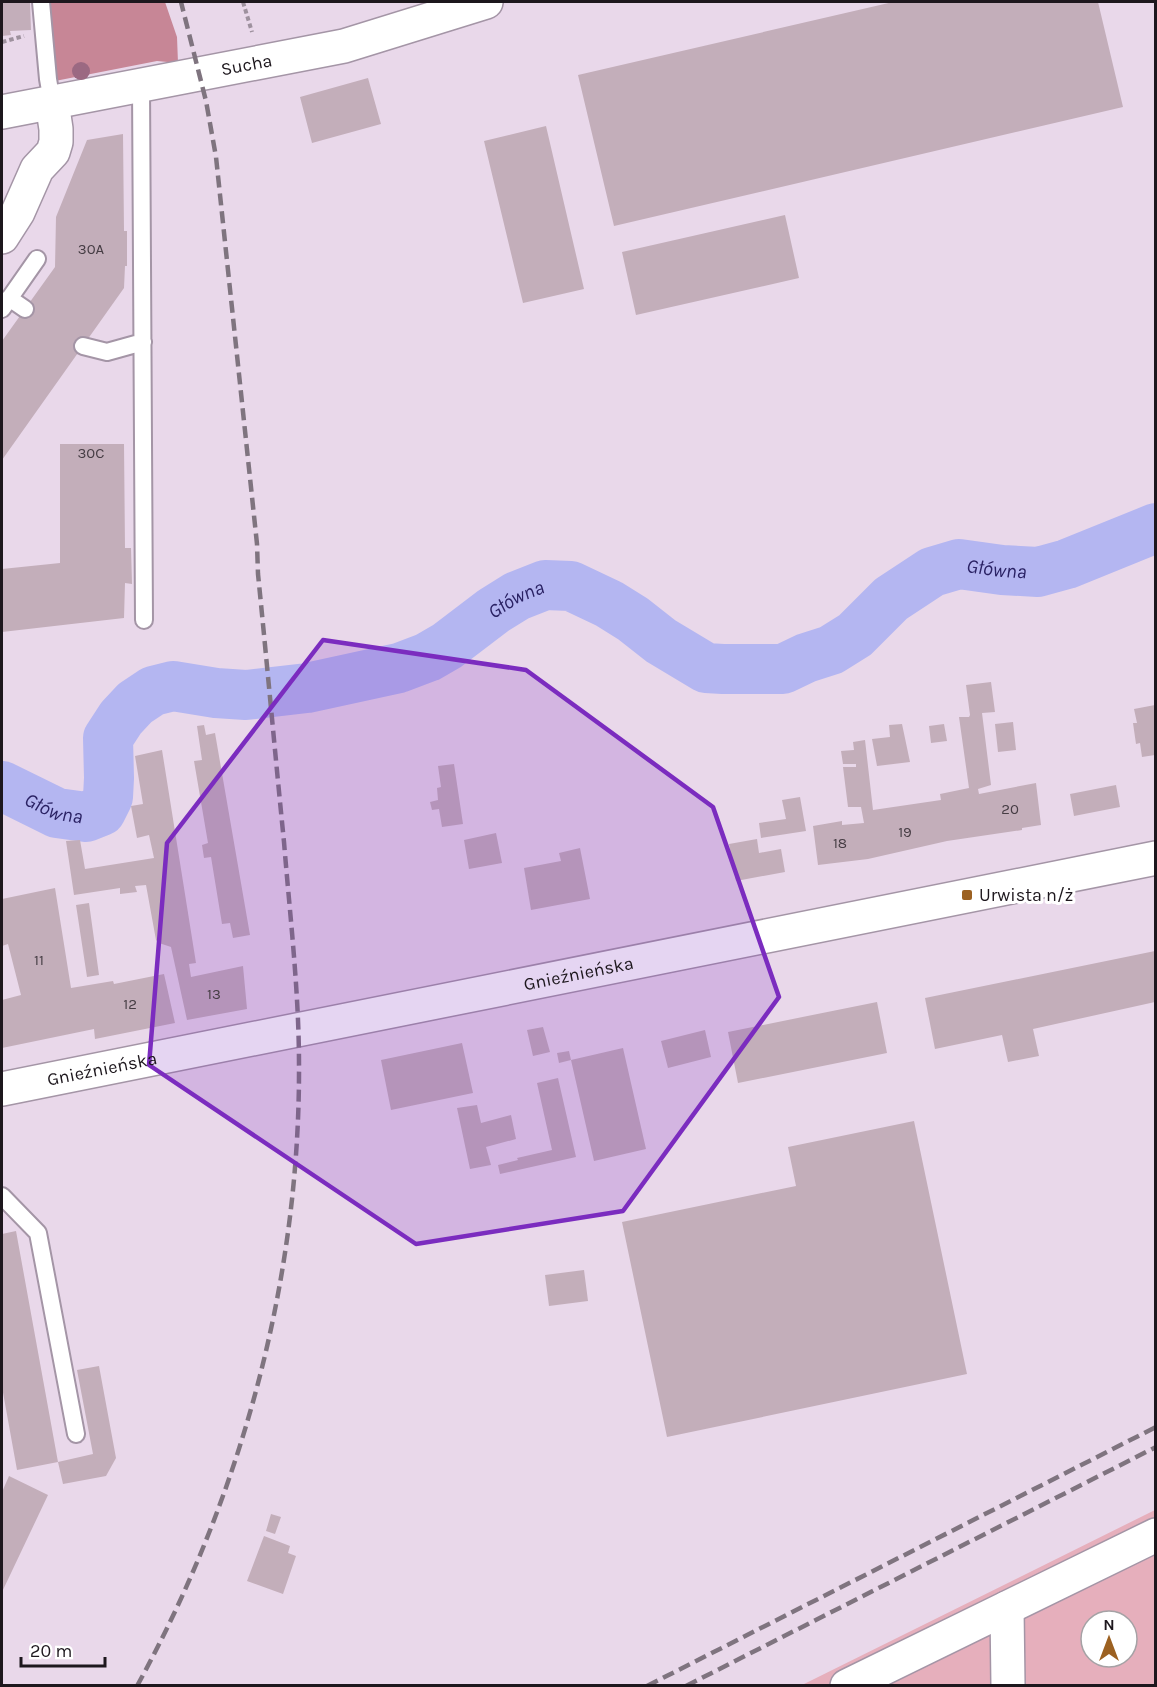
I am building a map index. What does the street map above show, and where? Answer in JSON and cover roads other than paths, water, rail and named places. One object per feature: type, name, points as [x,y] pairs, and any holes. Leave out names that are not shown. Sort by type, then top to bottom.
[{"type":"street","name":"Sucha","points":[[2,112],[344,46],[486,2]]},
{"type":"street","points":[[2,237],[18,212],[37,169],[52,152],[56,142],[57,129],[52,102]]},
{"type":"street","name":"Gnieźnieńska","points":[[2,1089],[1155,858]]},
{"type":"street","points":[[848,1686],[1155,1535]]},
{"type":"street","points":[[1007,1608],[1008,1686]]},
{"type":"lane","points":[[41,2],[52,102]]},
{"type":"lane","points":[[141,86],[144,620]]},
{"type":"lane","points":[[25,309],[5,304],[37,259]]},
{"type":"lane","points":[[83,346],[107,352],[143,342]]},
{"type":"lane","points":[[2,1196],[38,1233],[76,1434]]},
{"type":"waterway","name":"Główna","points":[[2,786],[57,813],[86,817],[101,811],[108,797],[108,738],[121,718],[135,703],[153,691],[173,686],[246,695],[307,688],[399,668],[428,657],[517,596],[545,585],[571,586],[609,604],[661,641],[706,668],[783,669],[831,650],[855,635],[891,599],[932,572],[959,564],[1038,572],[1067,564],[1156,528]]},
{"type":"railway","points":[[137,1686],[174,1614],[206,1540],[234,1463],[257,1386],[276,1307],[289,1227],[297,1146],[298,1009],[257,544],[216,157],[206,101],[181,2]]},
{"type":"railway","points":[[647,1686],[1156,1427]]},
{"type":"railway","points":[[686,1686],[1156,1447]]},
{"type":"place","name":"Urwista n/ż","points":[[967,895]]}]
